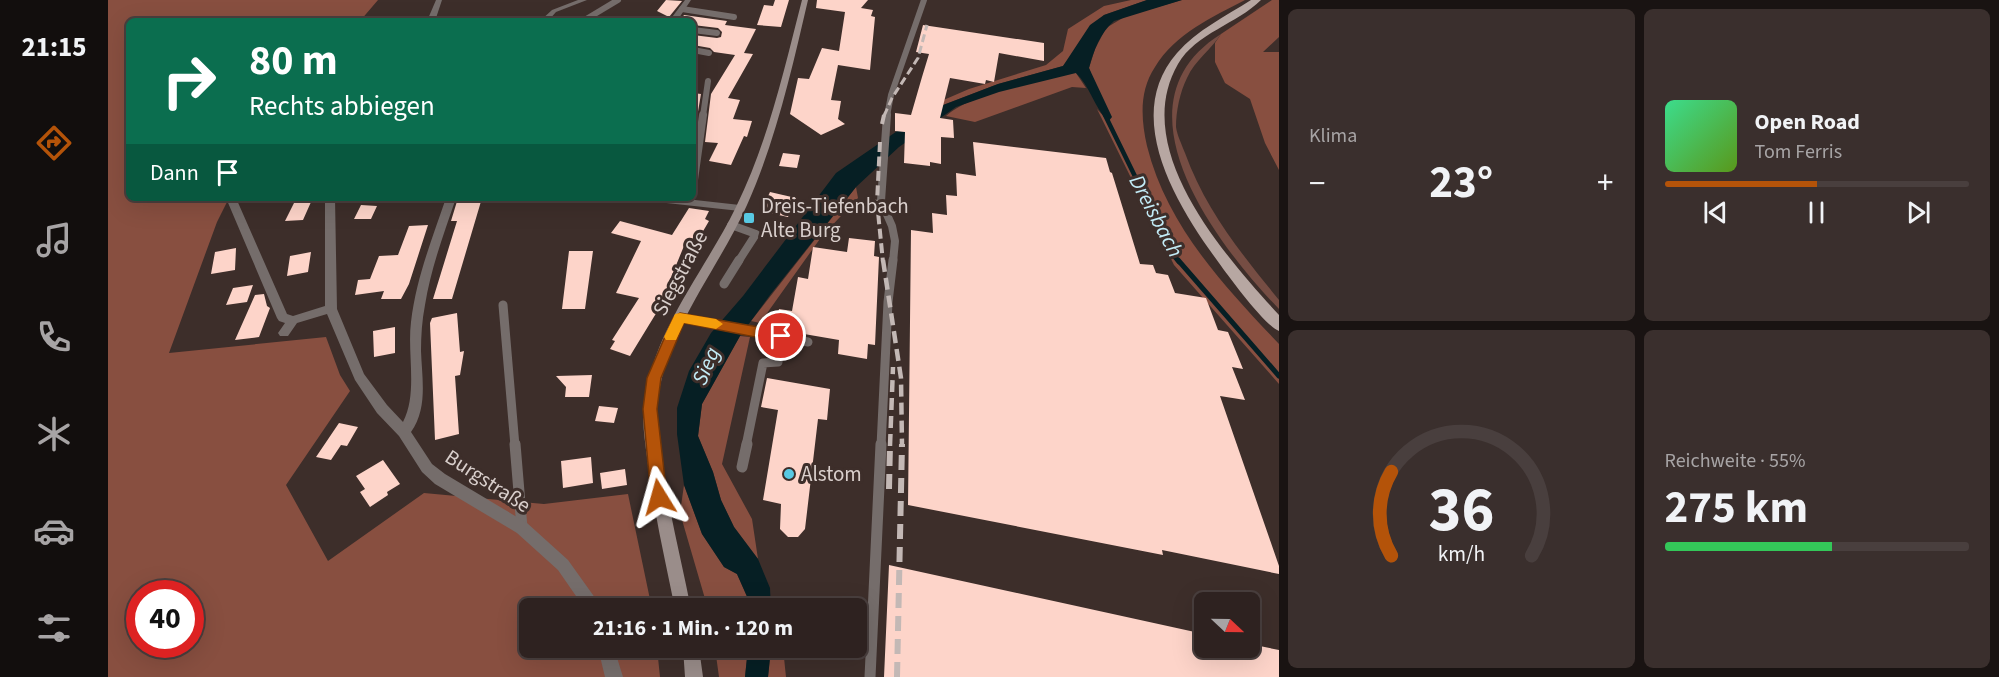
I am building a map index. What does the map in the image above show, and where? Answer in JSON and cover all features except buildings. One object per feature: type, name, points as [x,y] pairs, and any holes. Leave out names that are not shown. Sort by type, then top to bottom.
[{"type":"main road","points":[[1257,0],[1212,28],[1175,62],[1166,76],[1159,100],[1159,119],[1162,144],[1185,201],[1243,285],[1279,325]]},
{"type":"street","points":[[432,18],[439,0]]},
{"type":"street","points":[[547,18],[554,11],[584,0]]},
{"type":"street","points":[[675,18],[688,0]]},
{"type":"street","name":"Siegstraße","points":[[680,598],[662,517],[651,437],[650,409],[654,378],[680,318],[740,208],[767,144],[805,0]]},
{"type":"street","points":[[232,201],[282,318],[292,320],[331,309],[330,201]]},
{"type":"street","points":[[404,432],[415,413],[415,341],[422,283],[450,201]]},
{"type":"street","points":[[696,201],[740,208]]},
{"type":"street","name":"Burgstraße","points":[[331,309],[359,376],[382,409],[404,432],[427,468],[440,479],[522,528],[563,565],[588,598]]},
{"type":"street","points":[[284,333],[292,320]]},
{"type":"street","points":[[609,658],[614,677]]},
{"type":"street","points":[[692,658],[694,677]]},
{"type":"lane","points":[[588,18],[618,0]]},
{"type":"lane","points":[[870,677],[888,302],[895,241],[892,226],[881,201],[885,139],[891,95],[924,0]]},
{"type":"lane","points":[[682,9],[734,17]]},
{"type":"lane","points":[[696,30],[717,33]]},
{"type":"lane","points":[[696,51],[709,53]]},
{"type":"lane","points":[[696,166],[708,81]]},
{"type":"lane","points":[[724,284],[756,234],[731,225]]},
{"type":"lane","points":[[503,305],[522,528]]},
{"type":"lane","points":[[680,318],[808,342]]},
{"type":"lane","points":[[742,467],[763,363],[778,362],[781,336]]},
{"type":"shaded area","points":[[108,0],[378,0],[363,18],[126,18],[126,201],[228,201],[217,222],[169,353],[326,337],[340,375],[350,391],[286,485],[328,561],[424,493],[544,504],[628,494],[650,598],[519,598],[519,658],[658,658],[660,677],[108,677]]},
{"type":"shaded area","points":[[1131,0],[1147,0],[1104,15],[1063,66],[998,84],[943,105],[918,111],[969,89],[1046,65],[1063,51],[1068,29],[1104,6]]},
{"type":"shaded area","points":[[1182,0],[1245,0],[1195,28],[1163,55],[1150,76],[1144,95],[1143,126],[1147,146],[1168,203],[1183,229],[1218,277],[1279,344],[1279,384],[1174,265],[1097,109],[1108,121],[1089,68],[1095,49],[1106,28],[1126,16]]},
{"type":"shaded area","points":[[1272,0],[1279,0],[1279,37],[1263,52],[1279,52],[1279,170],[1265,143],[1250,99],[1225,83],[1215,62],[1215,43],[1221,34]]},
{"type":"shaded area","points":[[1221,34],[1187,78],[1179,102],[1177,130],[1203,194],[1238,248],[1279,300],[1279,309],[1228,248],[1203,212],[1184,173],[1174,135],[1174,97],[1189,63]]},
{"type":"shaded area","points":[[1070,72],[1076,73],[1086,88],[1072,87],[975,122],[946,116],[957,108],[987,95]]},
{"type":"shaded area","points":[[856,187],[858,198],[822,236],[760,323],[751,321]]},
{"type":"shaded area","points":[[740,336],[750,337],[722,464],[752,519],[758,559],[734,527],[721,500],[713,472],[698,436],[702,404]]},
{"type":"shaded area","points":[[684,485],[702,534],[724,567],[737,574],[748,598],[705,598],[680,513]]},
{"type":"shaded area","points":[[716,658],[747,658],[745,677],[719,677]]},
{"type":"shaded area","points":[[770,658],[784,658],[786,677],[768,677]]},
{"type":"water","name":"Sieg","points":[[1147,0],[1182,0],[1114,21],[1101,36],[1089,68],[1112,117],[1108,122],[1085,83],[1076,73],[999,92],[956,107],[899,147],[856,187],[740,336],[702,404],[698,436],[713,472],[721,500],[734,527],[758,559],[770,588],[770,598],[748,598],[737,574],[724,567],[702,534],[684,485],[677,434],[677,408],[689,371],[711,333],[743,296],[836,173],[925,112],[998,84],[1063,66],[1090,25],[1104,15]]},
{"type":"water","points":[[747,658],[770,658],[768,677],[745,677]]},
{"type":"waterway","name":"Dreisbach","points":[[1105,115],[1179,262]]},
{"type":"waterway","name":"Dreisbach","points":[[1178,260],[1279,376]]},
{"type":"railway","points":[[884,116],[892,98],[918,58],[927,25]]},
{"type":"railway","points":[[882,124],[884,115]]},
{"type":"railway","points":[[880,142],[877,202],[883,262]]},
{"type":"railway","points":[[883,260],[901,378],[902,445]]},
{"type":"railway","points":[[890,446],[893,367]]},
{"type":"railway","points":[[889,489],[890,444]]},
{"type":"railway","points":[[897,677],[902,445]]},
{"type":"slow traffic","points":[[671,337],[680,318],[716,324]]},
{"type":"place","name":"Dreis-Tiefenbach Alte Burg","points":[[749,218]]},
{"type":"place","name":"Alstom","points":[[789,474]]},
{"type":"route","points":[[659,497],[651,437],[650,409],[658,365],[680,318],[781,336]]}]
